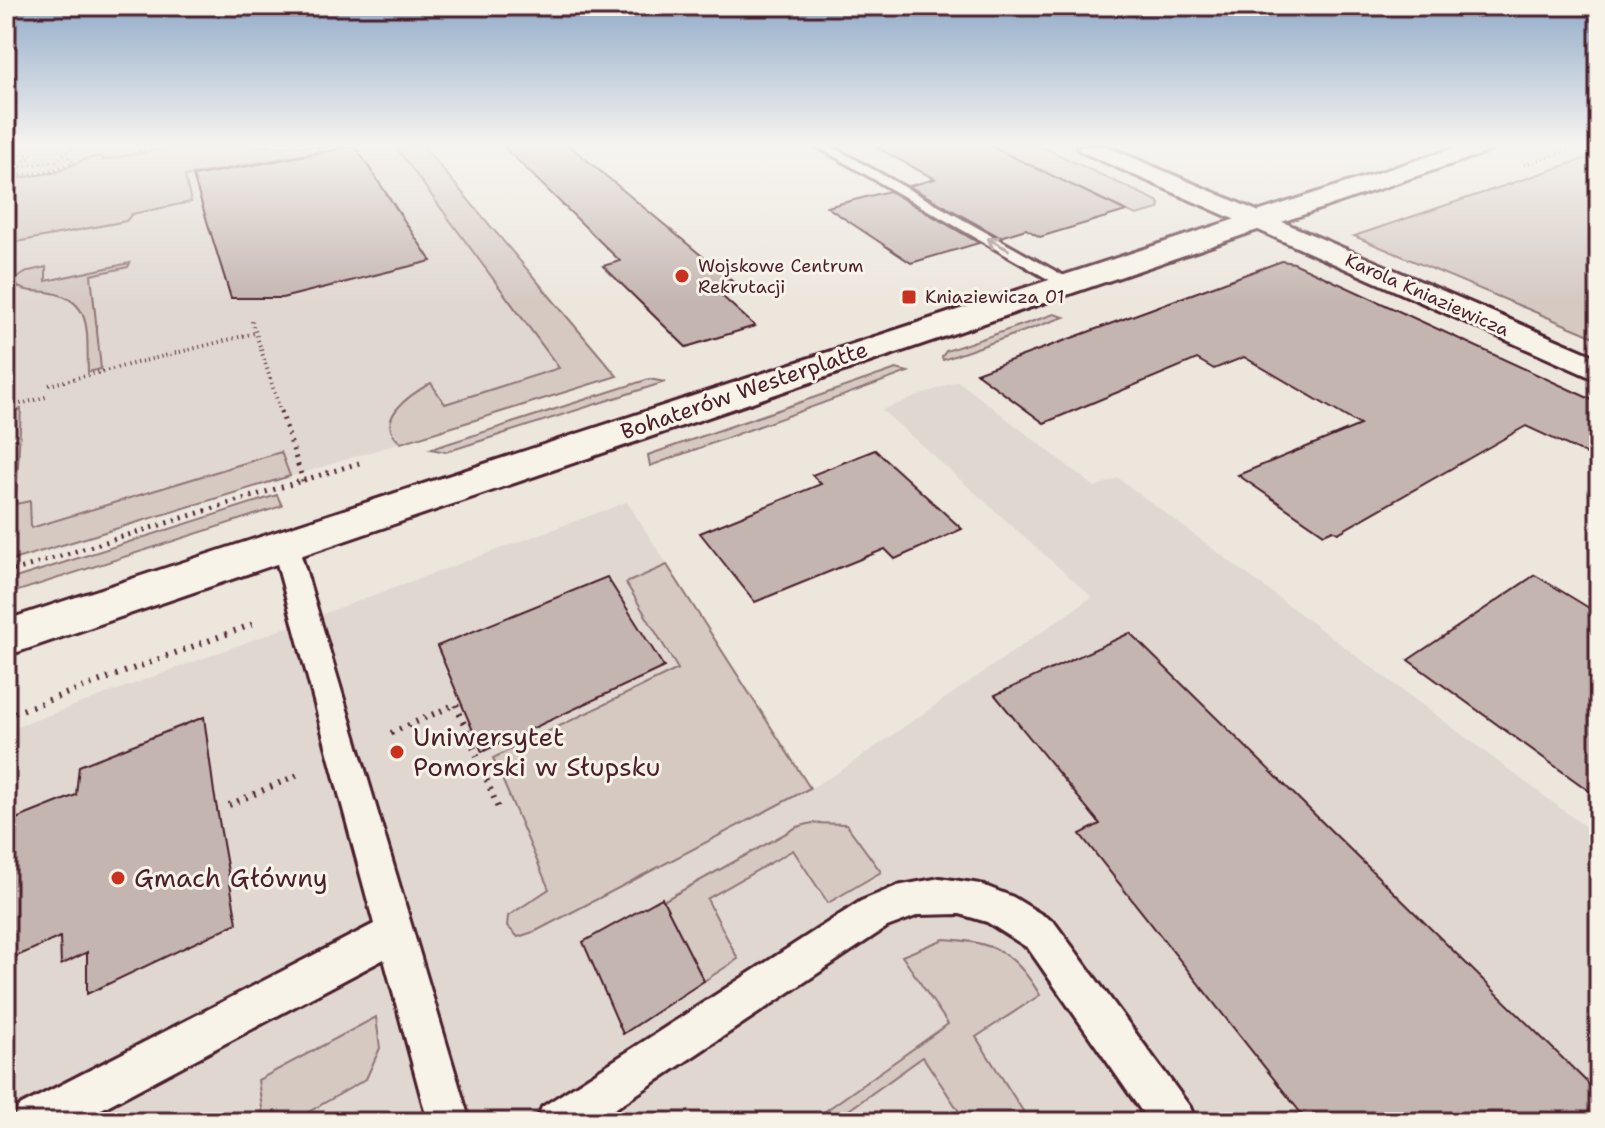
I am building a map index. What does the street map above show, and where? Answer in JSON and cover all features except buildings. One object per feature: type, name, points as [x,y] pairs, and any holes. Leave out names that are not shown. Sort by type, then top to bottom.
[{"type":"main road","name":"Karola Kniaziewicza","points":[[1208,199],[1599,371]]},
{"type":"main road","name":"Bohaterów Westerplatte","points":[[6,638],[1318,199]]},
{"type":"lane","points":[[916,199],[1066,282]]},
{"type":"lane","points":[[285,545],[449,1122]]},
{"type":"lane","points":[[557,1122],[874,914],[904,898],[936,895],[967,898],[993,907],[1015,916],[1041,935],[1175,1122]]},
{"type":"lane","points":[[33,1122],[396,933]]},
{"type":"path","points":[[252,321],[303,481]]},
{"type":"path","points":[[6,323],[13,328],[16,337],[9,407],[49,396]]},
{"type":"path","points":[[49,385],[255,333]]},
{"type":"path","points":[[229,805],[456,704],[500,813]]},
{"type":"shaded area","points":[[6,199],[467,199],[617,376],[6,564]]},
{"type":"shaded area","points":[[6,199],[190,199],[191,202],[132,214],[126,221],[6,244]]},
{"type":"shaded area","points":[[434,199],[467,199],[617,376],[401,443],[393,434],[390,425],[397,408],[431,383],[445,404],[559,368]]},
{"type":"shaded area","points":[[1101,199],[1152,199],[1160,205],[1159,209],[1136,215]]},
{"type":"shaded area","points":[[1466,199],[1599,199],[1599,339],[1354,236]]},
{"type":"shaded area","points":[[130,263],[128,267],[91,275],[101,369],[88,372],[87,332],[81,310],[62,296],[19,287],[16,285],[17,278],[46,267],[46,281]]},
{"type":"shaded area","points":[[1054,314],[1064,317],[943,360],[946,351]]},
{"type":"shaded area","points":[[896,369],[908,372],[650,466],[648,455]]},
{"type":"shaded area","points":[[649,379],[665,382],[446,452],[431,449]]},
{"type":"shaded area","name":"Uniwersytet Pomorski w Słupsku","points":[[958,381],[1095,487],[1118,478],[1599,837],[1599,1122],[6,1122],[6,731],[627,502],[811,788],[836,774],[1092,597],[882,410]]},
{"type":"shaded area","points":[[21,409],[16,504],[30,501],[31,528],[281,452],[290,476],[6,562],[6,412]]},
{"type":"shaded area","points":[[277,495],[282,506],[6,595],[6,581]]},
{"type":"shaded area","points":[[667,565],[810,788],[536,931],[518,937],[507,926],[508,916],[549,889],[493,758],[678,669],[626,583]]},
{"type":"shaded area","points":[[812,823],[846,824],[881,872],[828,903],[793,850],[707,899],[738,959],[704,981],[663,901],[797,827]]},
{"type":"shaded area","points":[[944,939],[976,943],[1001,952],[1021,968],[1040,995],[976,1037],[1030,1122],[966,1122],[923,1057],[832,1122],[810,1122],[948,1024],[902,956]]},
{"type":"shaded area","points":[[376,1017],[380,1048],[366,1079],[291,1122],[264,1122],[258,1080]]},
{"type":"place","name":"Wojskowe Centrum Rekrutacji","points":[[682,276]]},
{"type":"place","name":"Kniaziewicza 01","points":[[909,297]]},
{"type":"place","name":"Uniwersytet Pomorski w Słupsku","points":[[397,752]]},
{"type":"place","name":"Gmach Główny","points":[[118,878]]}]
